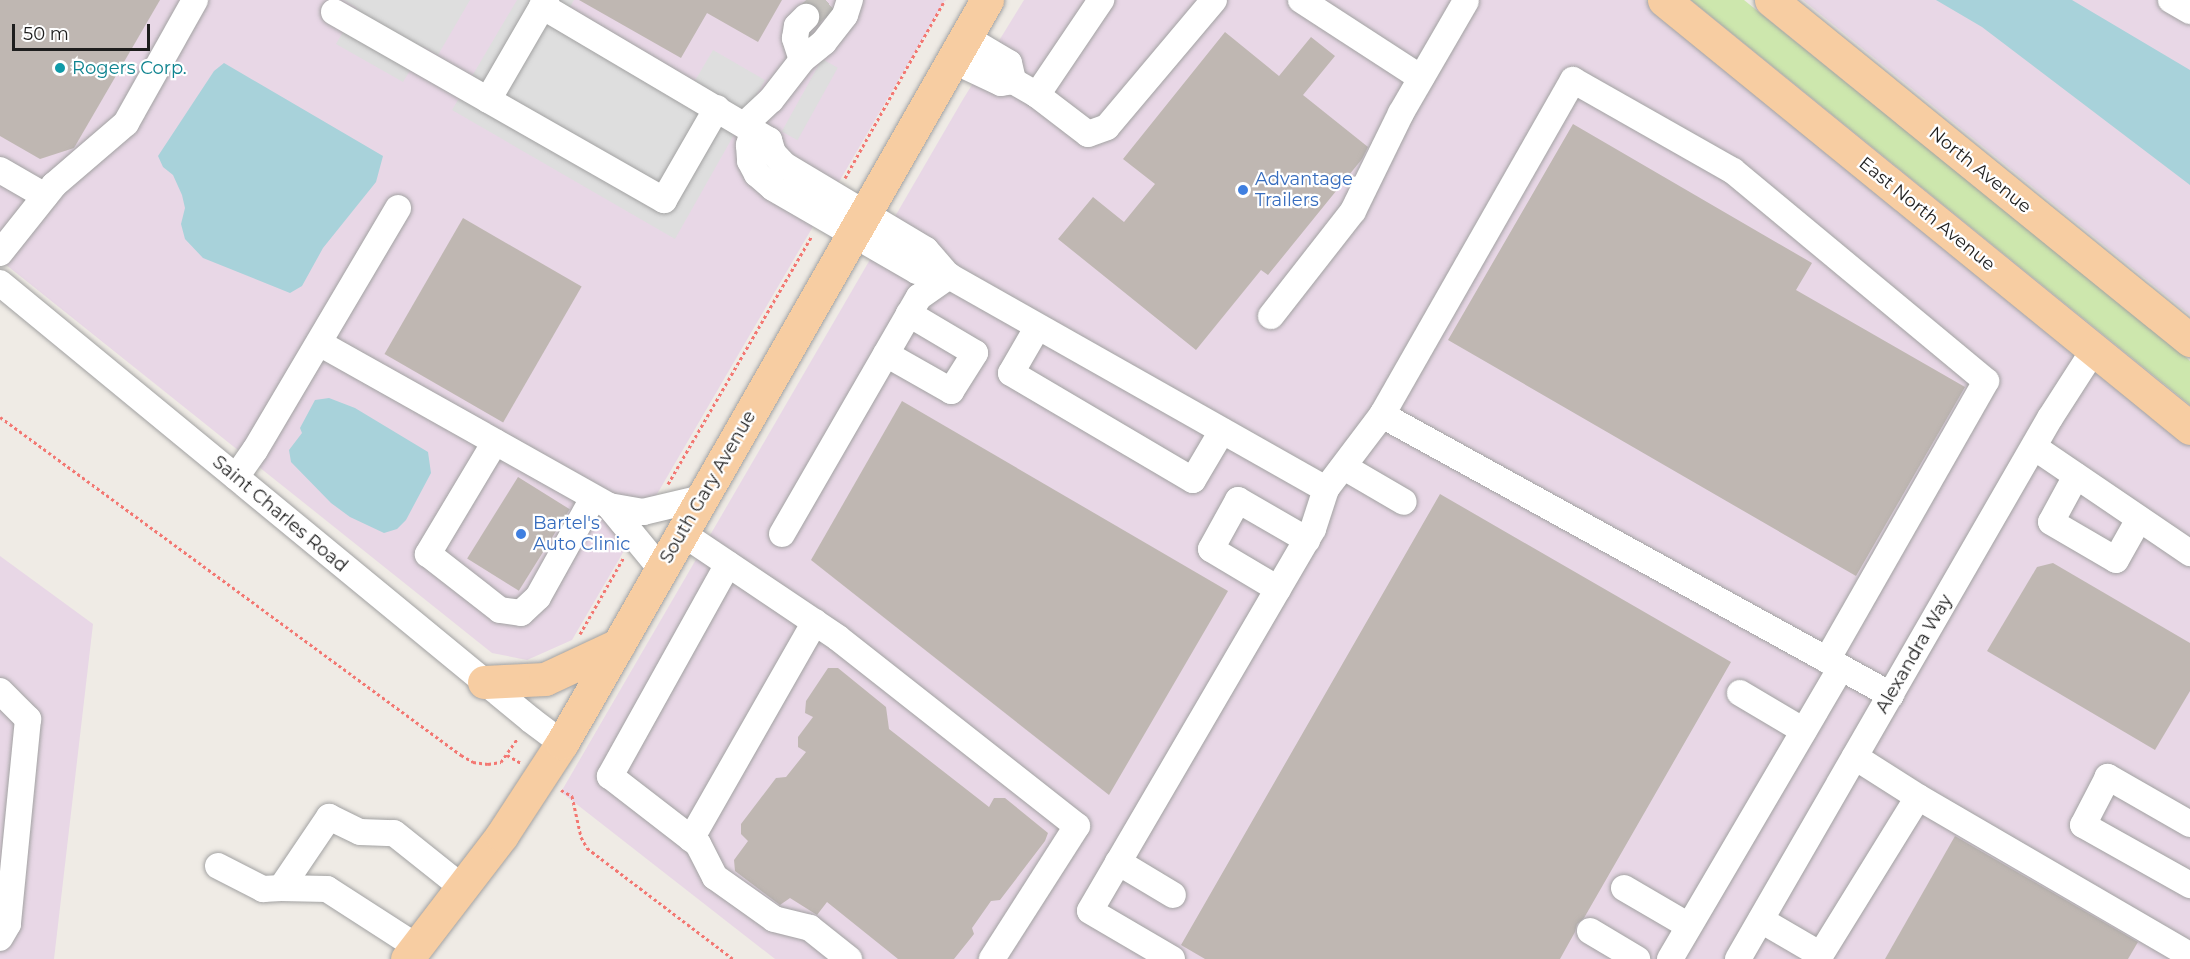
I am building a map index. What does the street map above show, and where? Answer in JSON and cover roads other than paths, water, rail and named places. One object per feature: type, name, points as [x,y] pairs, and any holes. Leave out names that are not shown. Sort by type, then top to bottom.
[{"type":"main road","name":"South Gary Avenue","points":[[412,953],[463,888],[562,743],[987,0]]},
{"type":"main road","name":"East North Avenue","points":[[1664,0],[2190,428]]},
{"type":"main road","name":"North Avenue","points":[[1771,0],[2190,340]]},
{"type":"main road","points":[[484,682],[545,679],[618,645]]},
{"type":"street","points":[[0,253],[45,196],[126,123],[195,0]]},
{"type":"street","points":[[850,0],[845,15],[824,42],[802,60],[749,128],[750,161],[757,174],[774,188],[859,224],[917,271],[949,276],[1037,328],[1326,489]]},
{"type":"street","points":[[1037,95],[1101,0]]},
{"type":"street","points":[[958,48],[1009,63],[1013,81],[1037,95],[1088,134],[1107,127],[1214,0]]},
{"type":"street","points":[[1301,0],[1421,78]]},
{"type":"street","points":[[1271,316],[1353,211],[1401,113],[1466,0]]},
{"type":"street","points":[[2171,0],[2190,10]]},
{"type":"street","points":[[488,100],[544,3],[749,128]]},
{"type":"street","points":[[334,12],[664,200],[717,108]]},
{"type":"street","points":[[802,60],[795,38],[797,26],[806,17]]},
{"type":"street","points":[[1172,959],[1090,910],[1307,540],[1326,489],[1382,415],[1573,80],[1734,171],[1986,381],[1834,664],[1804,731],[1670,959]]},
{"type":"street","points":[[0,170],[45,196]]},
{"type":"street","points":[[236,477],[255,450],[398,208]]},
{"type":"street","points":[[782,534],[919,297],[949,276]]},
{"type":"street","name":"Saint Charles Road","points":[[0,283],[484,682],[562,743]]},
{"type":"street","points":[[886,354],[951,391],[975,352],[909,314]]},
{"type":"street","points":[[1037,328],[1011,373],[1193,480],[1222,431]]},
{"type":"street","points":[[319,343],[601,502],[643,512],[702,498]]},
{"type":"street","name":"Alexandra Way","points":[[1738,959],[2034,447],[2093,351]]},
{"type":"street","points":[[1382,415],[1891,695]]},
{"type":"street","points":[[495,442],[428,554],[500,610],[521,613],[538,597],[601,502]]},
{"type":"street","points":[[2034,447],[2190,553]]},
{"type":"street","points":[[1344,467],[1404,502]]},
{"type":"street","points":[[2076,476],[2051,522],[2116,560],[2139,519]]},
{"type":"street","points":[[1278,589],[1211,549],[1238,500],[1307,540]]},
{"type":"street","points":[[601,502],[661,569]]},
{"type":"street","points":[[682,533],[815,622],[1077,826],[992,959]]},
{"type":"street","points":[[728,564],[610,777],[698,844],[715,877],[774,920],[810,928],[849,959]]},
{"type":"street","points":[[692,839],[815,622]]},
{"type":"street","points":[[0,691],[28,719],[11,775],[8,924],[0,938]]},
{"type":"street","points":[[1740,693],[1804,731]]},
{"type":"street","points":[[1855,757],[1918,797],[2190,955]]},
{"type":"street","points":[[2190,824],[2108,777],[2083,825],[2190,885]]},
{"type":"street","points":[[1761,920],[1820,957],[1918,797]]},
{"type":"street","points":[[281,888],[329,817],[360,832],[394,833],[463,888]]},
{"type":"street","points":[[1118,862],[1173,895]]},
{"type":"street","points":[[218,866],[263,889],[327,889],[412,953]]},
{"type":"street","points":[[1624,888],[1689,926]]},
{"type":"street","points":[[1590,931],[1637,959]]},
{"type":"water","points":[[1936,0],[2072,0],[2190,70],[2190,185],[1982,27]]},
{"type":"water","points":[[224,63],[383,156],[376,182],[323,248],[302,286],[290,293],[203,258],[185,239],[181,224],[185,208],[182,195],[173,175],[163,167],[158,156],[214,71]]},
{"type":"water","points":[[329,398],[355,408],[428,452],[431,473],[406,520],[397,529],[384,533],[350,517],[331,503],[291,462],[289,450],[302,433],[300,428],[315,400]]},
{"type":"tunnel","points":[[806,17],[827,0]]},
{"type":"place","name":"Rogers Corp.","points":[[60,68]]},
{"type":"place","name":"Advantage Trailers","points":[[1243,190]]},
{"type":"place","name":"Bartel's Auto Clinic","points":[[521,534]]}]
